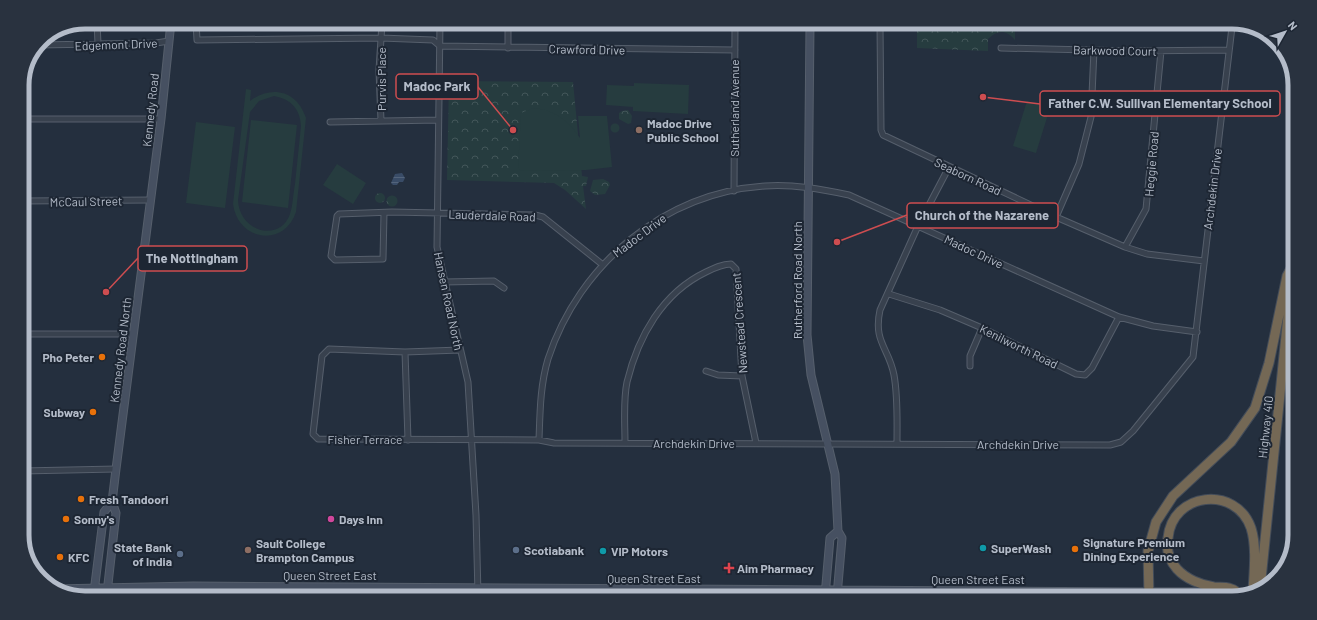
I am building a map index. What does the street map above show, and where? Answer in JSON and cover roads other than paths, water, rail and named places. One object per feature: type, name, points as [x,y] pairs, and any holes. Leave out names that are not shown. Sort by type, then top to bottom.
[{"type":"highway","points":[[1149,591],[1148,551],[1151,536],[1159,515],[1173,496],[1231,442],[1255,408],[1269,363],[1288,274]]},
{"type":"highway","name":"Highway 410","points":[[1261,583],[1288,314]]},
{"type":"highway","points":[[1236,591],[1231,587],[1210,586],[1192,580],[1182,575],[1172,562],[1167,546],[1170,527],[1176,514],[1188,504],[1201,499],[1217,499],[1232,504],[1245,516],[1252,530],[1254,546],[1253,586]]},
{"type":"main road","name":"Kennedy Road","points":[[151,200],[170,29]]},
{"type":"main road","name":"Rutherford Road North","points":[[810,29],[807,187],[807,335],[811,375],[829,443],[835,474],[838,531],[842,538],[838,591]]},
{"type":"main road","name":"Kennedy Road North","points":[[107,591],[116,513],[112,502],[151,200]]},
{"type":"main road","name":"Kennedy Road North","points":[[94,591],[104,512],[112,502]]},
{"type":"main road","points":[[826,591],[830,538],[838,531]]},
{"type":"main road","name":"Queen Street East","points":[[74,590],[107,591],[193,586],[430,591]]},
{"type":"street","points":[[97,29],[98,44]]},
{"type":"street","name":"Crawford Drive","points":[[196,29],[197,40],[381,38],[433,40],[440,46],[735,50]]},
{"type":"street","name":"Purvis Place","points":[[381,121],[379,70],[382,29]]},
{"type":"street","name":"Hansen Road North","points":[[440,29],[437,247],[468,382],[478,591]]},
{"type":"street","points":[[508,29],[508,48]]},
{"type":"street","name":"Sutherland Avenue","points":[[734,191],[735,29]]},
{"type":"street","name":"Seaborn Road","points":[[880,29],[881,130],[883,135],[1056,217],[1125,247],[1147,254],[1204,261]]},
{"type":"street","name":"Archdekin Drive","points":[[471,439],[539,440],[554,443],[897,443],[1110,445],[1121,442],[1133,432],[1193,357],[1232,29]]},
{"type":"street","name":"Edgemont Drive","points":[[46,45],[156,43],[169,41]]},
{"type":"street","name":"Barkwood Court","points":[[1001,48],[1161,51],[1229,50]]},
{"type":"street","points":[[1056,217],[1079,164],[1090,117],[1094,50]]},
{"type":"street","name":"Heggie Road","points":[[1125,247],[1146,209],[1161,51]]},
{"type":"street","points":[[29,119],[161,118]]},
{"type":"street","name":"Purvis Place","points":[[330,122],[438,120]]},
{"type":"street","points":[[897,443],[894,374],[878,332],[880,310],[889,294],[918,226],[949,167]]},
{"type":"street","name":"Madoc Drive","points":[[539,440],[541,388],[548,359],[578,297],[603,265],[625,243],[664,215],[706,197],[734,191],[765,186],[807,187],[849,195],[1119,318],[1153,326],[1196,332]]},
{"type":"street","name":"McCaul Street","points":[[29,201],[151,200]]},
{"type":"street","name":"Lauderdale Road","points":[[384,213],[383,260],[333,259],[331,256],[337,216],[339,214],[384,213],[535,215],[543,217],[603,265]]},
{"type":"street","name":"Newstead Crescent","points":[[625,443],[626,384],[634,358],[654,317],[669,297],[691,279],[723,264],[731,264],[736,269],[742,376],[756,443]]},
{"type":"street","points":[[444,282],[494,281],[504,288]]},
{"type":"street","name":"Kenilworth Road","points":[[889,294],[940,310],[982,328],[1076,374],[1085,375],[1092,368],[1119,318]]},
{"type":"street","points":[[970,366],[970,356],[982,328]]},
{"type":"street","points":[[29,334],[133,334]]},
{"type":"street","name":"Fisher Terrace","points":[[460,350],[405,352],[329,350],[325,352],[322,356],[313,434],[318,439],[471,439]]},
{"type":"street","points":[[405,352],[408,440]]},
{"type":"street","points":[[706,372],[718,375],[742,376]]},
{"type":"street","points":[[29,470],[116,469]]},
{"type":"water","points":[[402,173],[405,178],[403,182],[393,185],[391,183],[395,174]]},
{"type":"place","name":"Father C.W. Sullivan Elementary School","points":[[983,97]]},
{"type":"place","name":"Madoc Park","points":[[513,130]]},
{"type":"place","name":"Madoc Drive Public School","points":[[639,130]]},
{"type":"place","name":"Church of the Nazarene","points":[[837,242]]},
{"type":"place","name":"The Nottingham","points":[[106,292]]},
{"type":"place","name":"Pho Peter","points":[[102,357]]},
{"type":"place","name":"Subway","points":[[93,412]]},
{"type":"place","name":"Fresh Tandoori","points":[[81,499]]},
{"type":"place","name":"Sonny's","points":[[66,519]]},
{"type":"place","name":"Days Inn","points":[[331,519]]},
{"type":"place","name":"SuperWash","points":[[983,548]]},
{"type":"place","name":"Signature Premium Dining Experience","points":[[1075,549]]},
{"type":"place","name":"Sault College Brampton Campus","points":[[248,550]]},
{"type":"place","name":"Scotiabank","points":[[516,550]]},
{"type":"place","name":"VIP Motors","points":[[603,551]]},
{"type":"place","name":"State Bank of India","points":[[180,554]]},
{"type":"place","name":"KFC","points":[[60,557]]},
{"type":"place","name":"Aim Pharmacy","points":[[729,568]]}]
